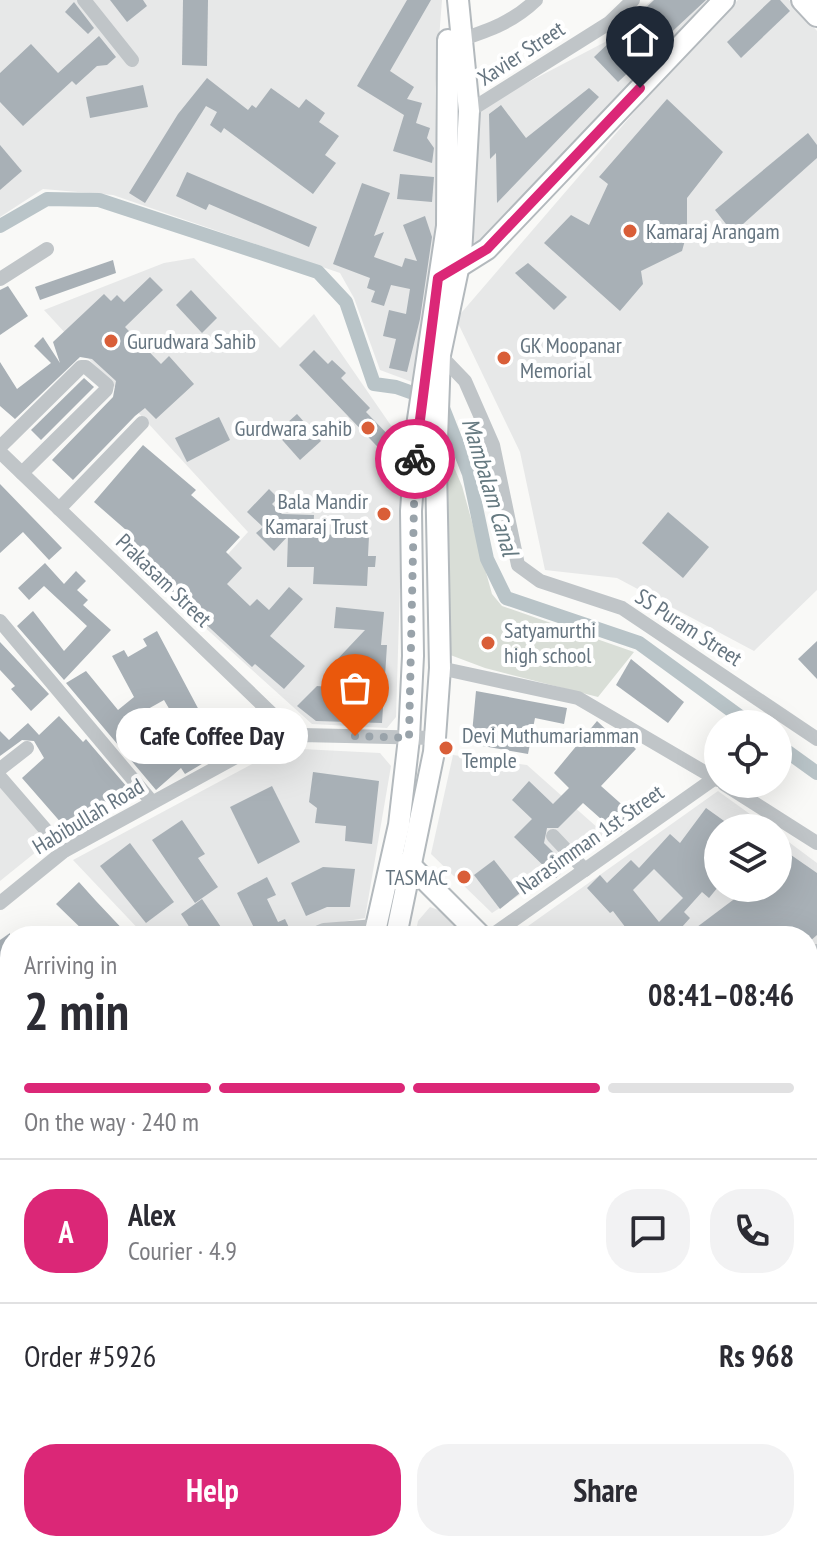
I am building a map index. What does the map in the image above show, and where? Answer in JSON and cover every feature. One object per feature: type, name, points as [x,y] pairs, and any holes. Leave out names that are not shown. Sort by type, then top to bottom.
[{"type":"main road","points":[[377,926],[402,864],[435,738],[440,668],[432,380],[438,278],[447,226],[447,0]]},
{"type":"main road","points":[[397,926],[409,738],[417,426],[440,355],[459,267],[469,111],[458,0]]},
{"type":"main road","points":[[438,278],[487,249],[724,0]]},
{"type":"main road","points":[[803,0],[817,15]]},
{"type":"main road","points":[[413,620],[438,619]]},
{"type":"main road","points":[[402,864],[470,926]]},
{"type":"street","points":[[84,0],[132,60]]},
{"type":"street","points":[[460,40],[500,27],[520,16],[536,0]]},
{"type":"street","name":"Xavier Street","points":[[469,111],[609,23],[633,0]]},
{"type":"street","points":[[0,279],[47,249]]},
{"type":"street","name":"SS Puram Street","points":[[440,355],[465,381],[493,445],[518,565],[540,581],[622,608],[817,739]]},
{"type":"street","points":[[0,449],[81,367],[86,367],[107,385],[106,390],[22,473]]},
{"type":"street","points":[[59,509],[142,423]]},
{"type":"street","name":"Prakasam Street","points":[[0,449],[272,714],[301,735]]},
{"type":"street","points":[[0,621],[152,802]]},
{"type":"street","points":[[440,668],[578,698],[704,772]]},
{"type":"street","name":"Habibullah Road","points":[[0,903],[64,851],[267,740],[301,735],[435,738]]},
{"type":"street","points":[[0,769],[27,748]]},
{"type":"street","points":[[0,777],[64,851]]},
{"type":"street","name":"Narasimman 1st Street","points":[[505,926],[704,791]]},
{"type":"street","points":[[746,798],[817,843]]},
{"type":"street","points":[[553,836],[585,870]]},
{"type":"shaded area","points":[[0,0],[442,0],[435,91],[438,223],[415,383],[380,370],[354,298],[340,273],[113,195],[43,189],[0,217]]},
{"type":"shaded area","points":[[652,0],[711,0],[482,244],[474,242],[474,118],[479,108],[605,42]]},
{"type":"shaded area","points":[[738,0],[789,0],[817,31],[817,590],[754,651],[617,578],[545,570],[520,452],[456,319],[698,38]]},
{"type":"shaded area","points":[[194,258],[280,348],[314,314],[412,456],[402,521],[396,717],[387,728],[312,724],[181,606],[248,532],[44,310],[164,263]]},
{"type":"shaded area","points":[[442,439],[462,486],[492,594],[502,606],[634,652],[598,697],[485,668],[445,653]]},
{"type":"shaded area","points":[[282,748],[380,753],[391,766],[365,918],[318,926],[136,926],[73,860]]},
{"type":"shaded area","points":[[453,755],[527,765],[608,837],[492,913],[431,854]]},
{"type":"shaded area","points":[[0,777],[52,839],[0,881]]},
{"type":"shaded area","points":[[708,798],[728,798],[750,814],[704,814],[704,902],[792,902],[792,844],[817,863],[817,926],[528,926]]},
{"type":"shaded area","points":[[430,907],[447,913],[457,926],[417,926]]},
{"type":"building","points":[[110,0],[143,0],[147,6],[127,22]]},
{"type":"building","points":[[183,0],[208,0],[207,66],[182,65]]},
{"type":"building","points":[[407,0],[431,0],[390,71],[414,87],[407,99],[422,103],[416,123],[430,128],[427,138],[434,148],[432,163],[393,151],[404,115],[357,86]]},
{"type":"building","points":[[654,0],[706,0],[618,82],[594,57]]},
{"type":"building","points":[[771,0],[780,0],[790,11],[741,58],[727,42]]},
{"type":"building","points":[[74,2],[94,28],[88,34],[65,12]]},
{"type":"building","points":[[99,36],[116,57],[107,65],[97,66],[76,85],[72,81],[23,126],[0,102],[0,73],[31,44],[58,73]]},
{"type":"building","points":[[207,78],[248,110],[252,105],[256,108],[271,88],[299,108],[306,99],[325,113],[319,122],[339,136],[325,155],[336,163],[313,194],[224,128],[221,133],[210,125],[217,112],[206,106],[145,203],[129,193],[178,114]]},
{"type":"building","points":[[143,85],[148,107],[90,118],[86,97]]},
{"type":"building","points":[[589,88],[599,97],[497,203],[496,153],[490,159],[489,114],[501,105],[526,138]]},
{"type":"building","points":[[667,99],[723,152],[687,198],[687,233],[682,251],[641,271],[643,284],[620,311],[544,243],[571,215],[589,225],[608,184],[599,177]]},
{"type":"building","points":[[808,133],[817,145],[817,158],[733,233],[715,210]]},
{"type":"building","points":[[0,145],[22,171],[0,190]]},
{"type":"building","points":[[187,172],[317,227],[309,247],[209,204],[206,210],[176,196]]},
{"type":"building","points":[[400,174],[434,177],[432,202],[397,199]]},
{"type":"building","points":[[362,183],[390,193],[374,236],[384,232],[374,257],[402,267],[405,258],[417,261],[403,225],[425,216],[432,237],[420,319],[407,372],[389,368],[396,339],[383,336],[389,310],[406,314],[410,289],[391,285],[384,306],[371,302],[375,291],[367,288],[370,278],[333,264]]},
{"type":"building","points":[[113,260],[116,273],[40,300],[35,287]]},
{"type":"building","points":[[528,263],[567,297],[554,310],[515,273]]},
{"type":"building","points":[[150,277],[163,290],[125,327],[161,364],[169,356],[194,384],[156,419],[145,408],[73,480],[52,460],[113,397],[116,381],[92,359],[80,357],[15,419],[0,406],[0,362],[17,389],[51,363],[34,346],[43,337],[60,363],[53,342],[104,294],[111,301],[117,295],[124,302]]},
{"type":"building","points":[[8,286],[28,316],[0,335],[0,290]]},
{"type":"building","points":[[191,290],[217,318],[202,333],[176,305]]},
{"type":"building","points":[[314,350],[328,364],[332,360],[346,373],[341,378],[370,408],[366,412],[402,449],[397,467],[299,365]]},
{"type":"building","points":[[84,378],[94,387],[41,440],[31,430]]},
{"type":"building","points":[[297,414],[321,441],[300,460],[276,433]]},
{"type":"building","points":[[219,417],[230,440],[187,462],[175,438]]},
{"type":"building","points":[[143,445],[196,490],[191,495],[240,537],[226,552],[242,568],[227,584],[250,606],[257,599],[269,610],[289,587],[303,599],[270,636],[305,666],[284,689],[255,664],[252,667],[116,541],[126,530],[94,502]]},
{"type":"building","points":[[0,484],[62,548],[49,560],[23,532],[0,553]]},
{"type":"building","points":[[269,489],[278,498],[272,504],[282,514],[314,515],[313,534],[369,536],[368,556],[376,556],[375,567],[368,567],[367,586],[313,584],[314,567],[287,567],[288,536],[274,551],[256,533],[263,527],[247,512]]},
{"type":"building","points":[[668,512],[709,547],[683,578],[642,543]]},
{"type":"building","points":[[45,563],[64,584],[76,571],[86,581],[77,590],[88,600],[83,605],[111,630],[64,680],[17,626],[33,611],[64,651],[87,626],[44,586],[29,600],[18,588]]},
{"type":"building","points":[[336,607],[384,612],[381,645],[387,645],[382,723],[316,721],[297,706],[317,686],[329,687],[331,666],[365,630],[334,628]]},
{"type":"building","points":[[157,631],[209,729],[235,714],[239,720],[244,717],[254,733],[185,774],[181,768],[156,790],[66,683],[86,671],[118,710],[134,697],[112,656],[124,650],[128,657],[147,646],[143,639]],"holes":[[[164,700],[188,741],[162,756],[132,718]]]},
{"type":"building","points":[[817,641],[817,679],[798,659]]},
{"type":"building","points":[[0,642],[49,694],[31,711],[11,689],[15,686],[0,670]]},
{"type":"building","points":[[631,659],[684,702],[668,723],[616,685]]},
{"type":"building","points":[[476,691],[567,708],[564,724],[535,718],[528,754],[471,744]]},
{"type":"building","points":[[59,716],[83,742],[86,739],[133,794],[95,822],[89,815],[70,833],[22,778],[44,758],[34,741],[22,740],[0,756],[0,731],[9,740],[28,723],[39,735]]},
{"type":"building","points":[[597,721],[618,741],[622,736],[636,749],[601,786],[637,818],[618,834],[583,803],[558,828],[547,828],[544,843],[568,867],[556,878],[514,837],[532,819],[512,800],[529,781],[553,804],[569,788],[554,773]]},
{"type":"building","points":[[313,772],[379,781],[372,844],[345,841],[346,826],[315,823],[317,808],[309,802]]},
{"type":"building","points":[[272,786],[300,842],[258,864],[230,807]]},
{"type":"building","points":[[706,808],[714,814],[704,814],[704,894],[702,892],[684,912],[690,918],[683,926],[624,926],[587,888],[600,875],[607,883],[631,860],[639,868],[670,834],[680,843]],"holes":[[[654,869],[683,898],[659,922],[633,890]]]},
{"type":"building","points":[[182,820],[205,854],[198,858],[218,887],[195,903],[152,840]]},
{"type":"building","points":[[130,843],[174,902],[146,923],[100,866]]},
{"type":"building","points":[[792,856],[817,873],[817,926],[698,926],[730,902],[792,902]]},
{"type":"building","points":[[494,860],[520,893],[500,909],[474,875]]},
{"type":"building","points":[[323,867],[355,869],[350,907],[327,907],[306,916],[291,883]]},
{"type":"building","points":[[267,877],[276,895],[267,899],[278,922],[285,919],[288,926],[253,926],[237,893]]},
{"type":"building","points":[[79,882],[120,926],[79,926],[56,904]]},
{"type":"building","points":[[202,899],[220,926],[189,926],[181,914]]},
{"type":"waterway","name":"Mambalam Canal","points":[[0,226],[47,199],[99,200],[318,272],[346,302],[374,384],[396,387],[441,403],[469,474],[487,559],[506,598],[639,643],[731,710]]},
{"type":"waterway","name":"Mambalam Canal","points":[[792,755],[817,773]]},
{"type":"way so far","points":[[355,736],[409,738],[413,656],[411,511],[415,459]]},
{"type":"place","name":"Kamaraj Arangam","points":[[630,231]]},
{"type":"place","name":"Gurudwara Sahib","points":[[111,341]]},
{"type":"place","name":"GK Moopanar Memorial","points":[[504,358]]},
{"type":"place","name":"Gurdwara sahib","points":[[368,428]]},
{"type":"place","name":"Bala Mandir Kamaraj Trust","points":[[384,514]]},
{"type":"place","name":"Satyamurthi high school","points":[[488,643]]},
{"type":"place","name":"Cafe Coffee Day","points":[[355,736]]},
{"type":"place","name":"Devi Muthumariamman Temple","points":[[446,748]]},
{"type":"place","name":"TASMAC","points":[[464,877]]},
{"type":"route","points":[[415,459],[438,278],[487,249],[640,88]]}]
